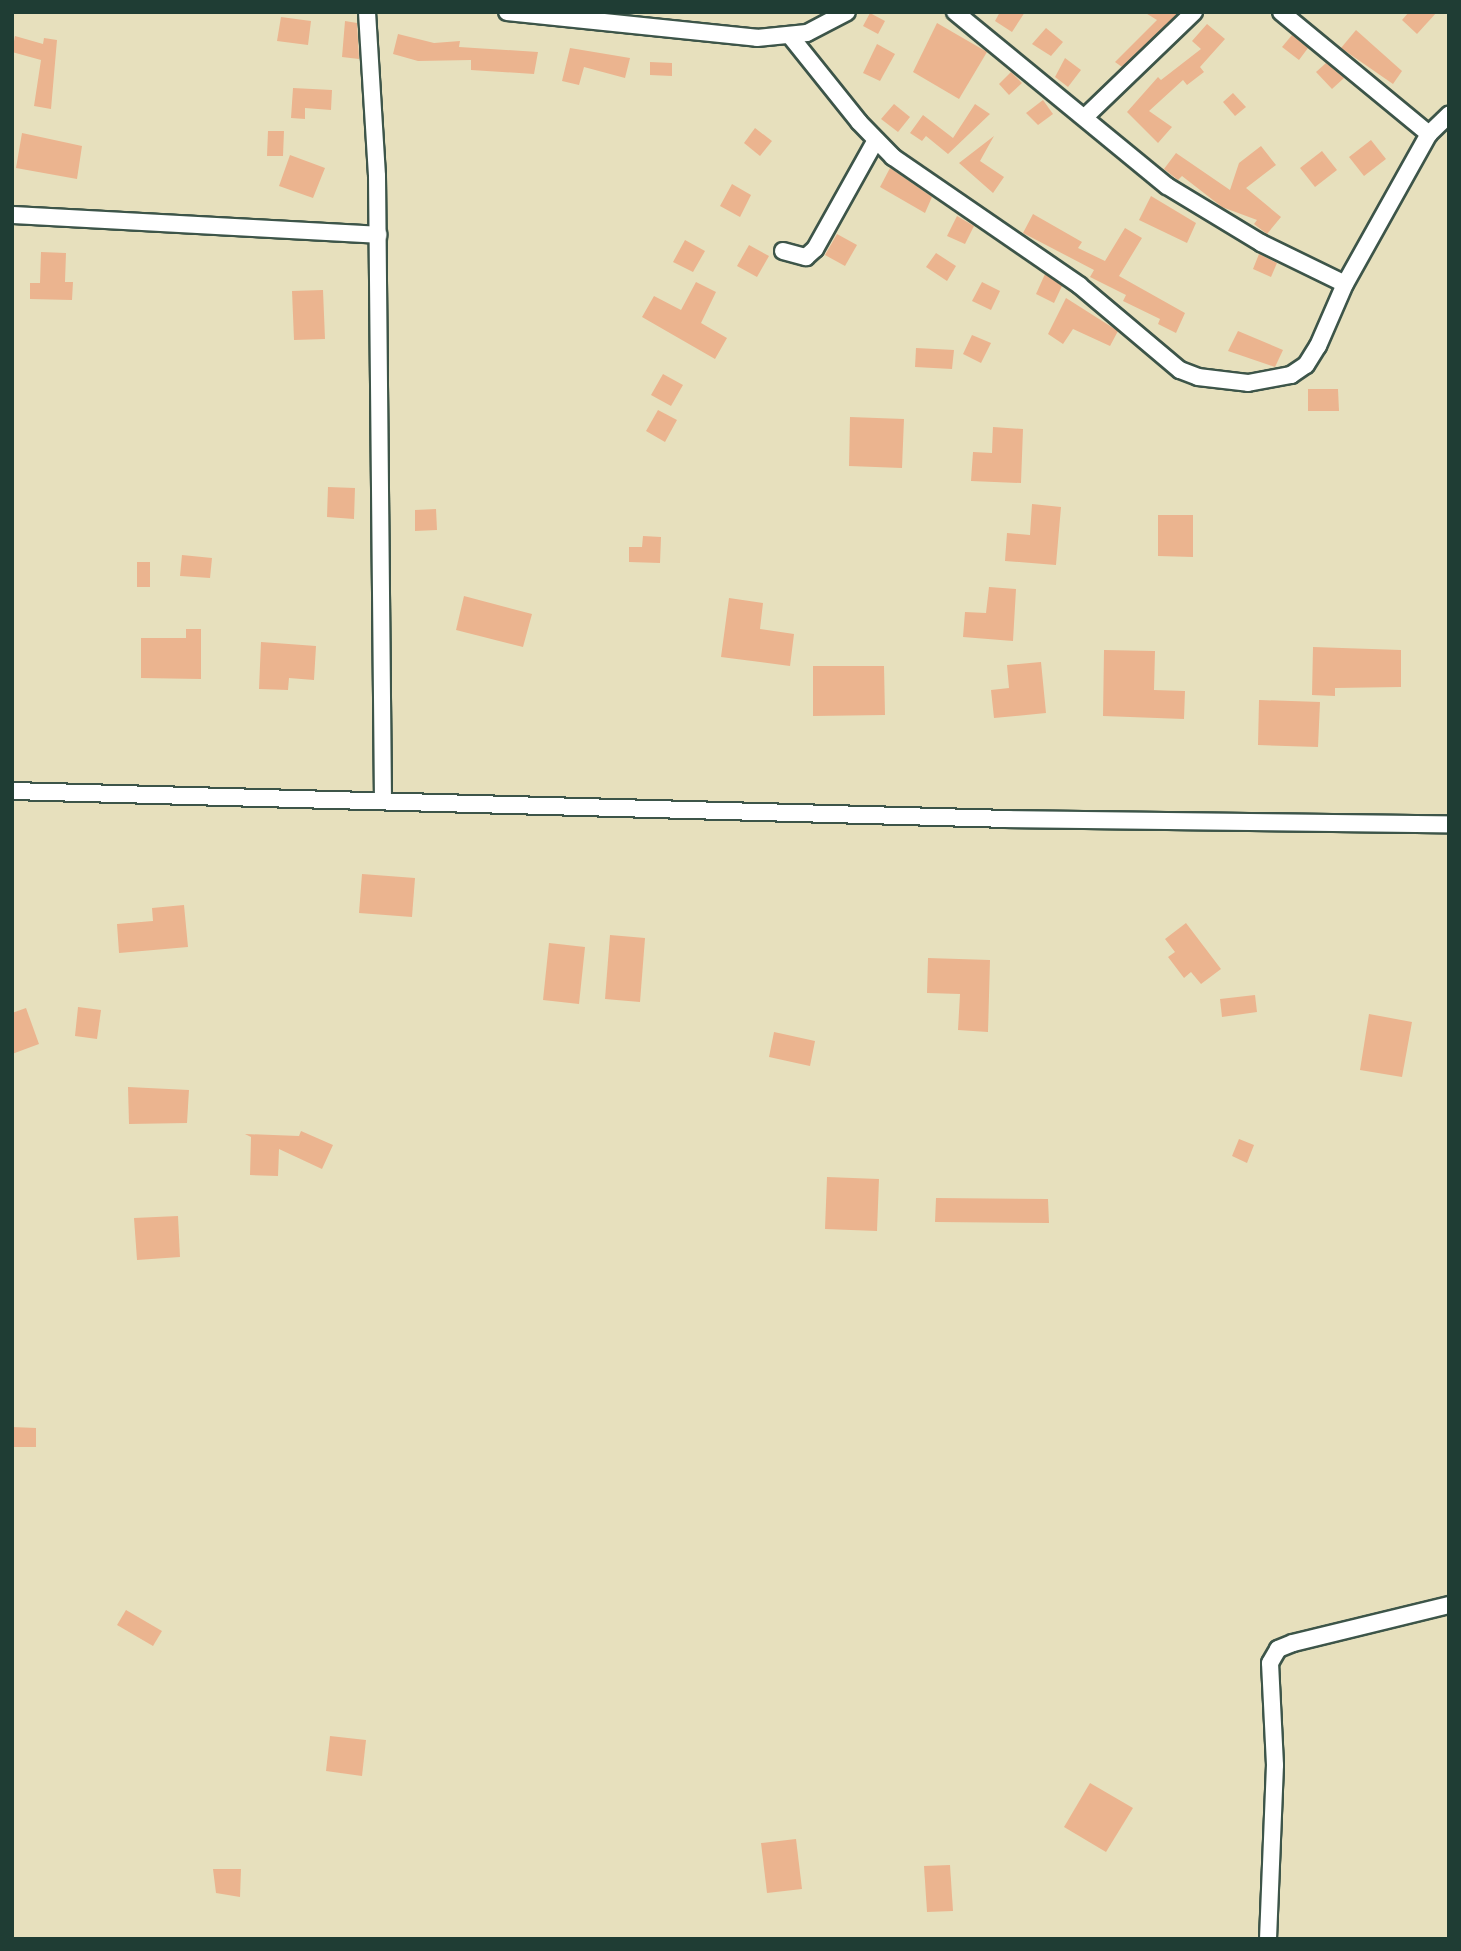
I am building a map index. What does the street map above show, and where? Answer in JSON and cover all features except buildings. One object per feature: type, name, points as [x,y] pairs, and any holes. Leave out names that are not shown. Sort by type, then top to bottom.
[{"type":"street","points":[[367,12],[378,236],[383,798]]},
{"type":"street","points":[[507,12],[705,34],[791,37],[823,27],[847,12]]},
{"type":"street","points":[[955,12],[1086,116],[1167,186],[1200,208],[1345,285]]},
{"type":"street","points":[[1086,116],[1194,12]]},
{"type":"street","points":[[1281,12],[1429,134]]},
{"type":"street","points":[[791,37],[876,140],[934,187],[1079,285],[1181,370],[1198,377],[1248,383],[1291,375],[1306,365],[1318,346],[1345,285],[1429,134],[1449,115]]},
{"type":"street","points":[[783,251],[807,257],[815,249],[876,140]]},
{"type":"street","points":[[12,215],[378,236]]},
{"type":"street","points":[[12,791],[383,798],[1009,819],[1449,824]]},
{"type":"street","points":[[1268,1939],[1275,1765],[1270,1663],[1278,1649],[1293,1643],[1449,1605]]}]
